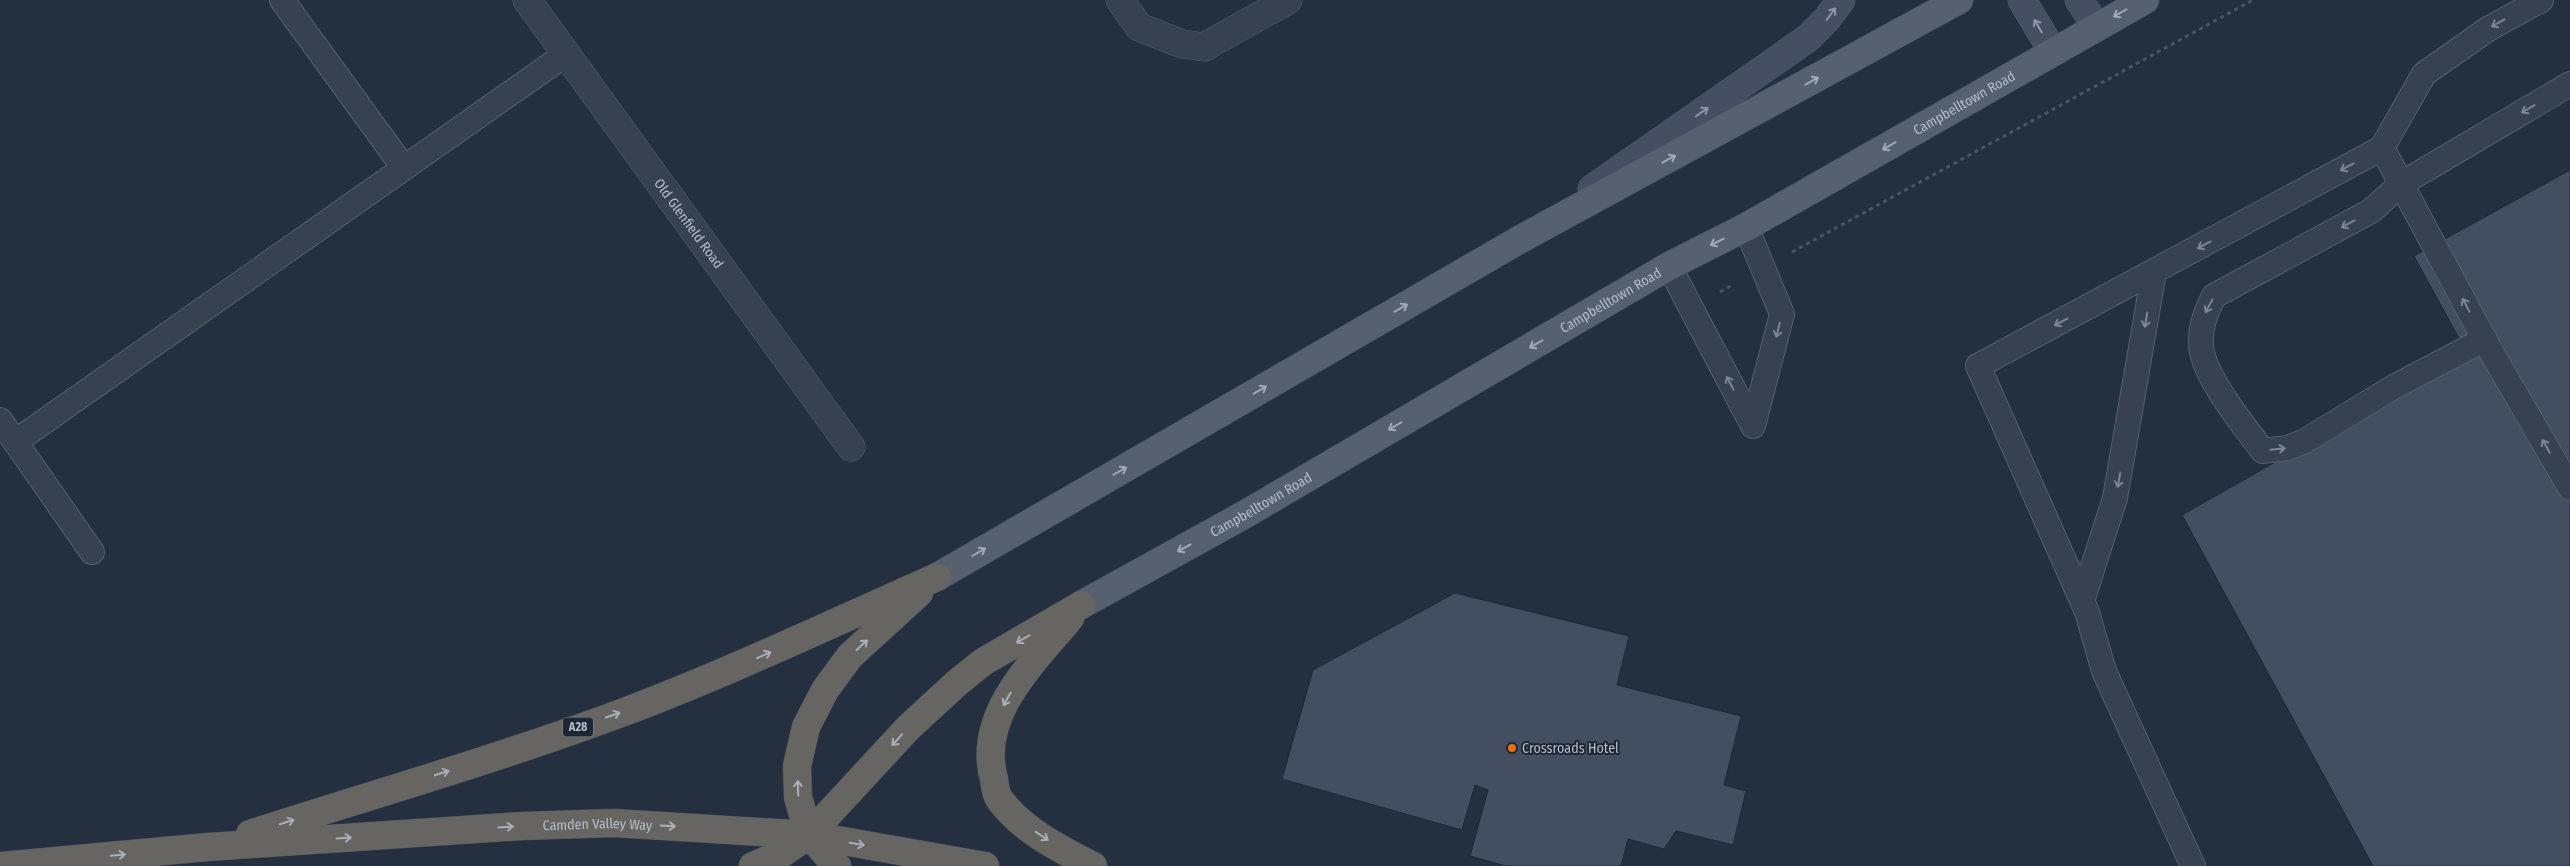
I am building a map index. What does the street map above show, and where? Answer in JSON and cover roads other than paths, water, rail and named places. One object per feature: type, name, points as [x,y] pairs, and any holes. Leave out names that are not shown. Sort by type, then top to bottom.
[{"type":"highway","points":[[837,866],[809,836],[798,797],[797,766],[806,727],[825,690],[850,656],[937,577]]},
{"type":"highway","name":"A28","points":[[0,866],[208,847],[479,761],[623,712],[750,661],[937,577]]},
{"type":"highway","points":[[753,866],[781,854],[809,836],[908,728],[958,682],[983,662],[1080,605]]},
{"type":"highway","points":[[1080,605],[1009,694],[994,725],[989,762],[999,799],[1023,823],[1059,848],[1093,866]]},
{"type":"highway","name":"Camden Valley Way","points":[[208,847],[522,826],[614,823],[809,836],[985,866]]},
{"type":"main road","points":[[1519,240],[1808,38],[1827,19],[1841,0]]},
{"type":"main road","points":[[937,577],[1519,240],[1959,0]]},
{"type":"main road","points":[[2022,0],[2053,52]]},
{"type":"main road","points":[[2080,0],[2097,27]]},
{"type":"main road","name":"Campbelltown Road","points":[[1080,605],[1242,516],[1668,266],[1746,228],[2145,0]]},
{"type":"street","name":"Old Glenfield Road","points":[[526,0],[851,447]]},
{"type":"street","points":[[1120,0],[1139,27],[1182,44],[1204,48],[1288,0]]},
{"type":"lane","points":[[282,0],[404,168]]},
{"type":"lane","points":[[2193,866],[2104,671],[2082,601],[1978,366],[2382,148],[2424,74],[2488,29],[2541,0]]},
{"type":"lane","points":[[15,442],[566,54]]},
{"type":"lane","points":[[2485,339],[2392,388],[2288,448],[2263,451],[2243,425],[2212,376],[2202,352],[2204,316],[2214,296],[2371,211],[2401,184],[2570,84]]},
{"type":"lane","points":[[2382,148],[2485,339],[2570,488]]},
{"type":"lane","points":[[1668,266],[1753,426],[1782,314],[1746,228]]},
{"type":"lane","points":[[2082,601],[2116,498],[2154,272]]},
{"type":"lane","points":[[0,420],[92,552]]},
{"type":"place","name":"Crossroads Hotel","points":[[1512,748]]}]
